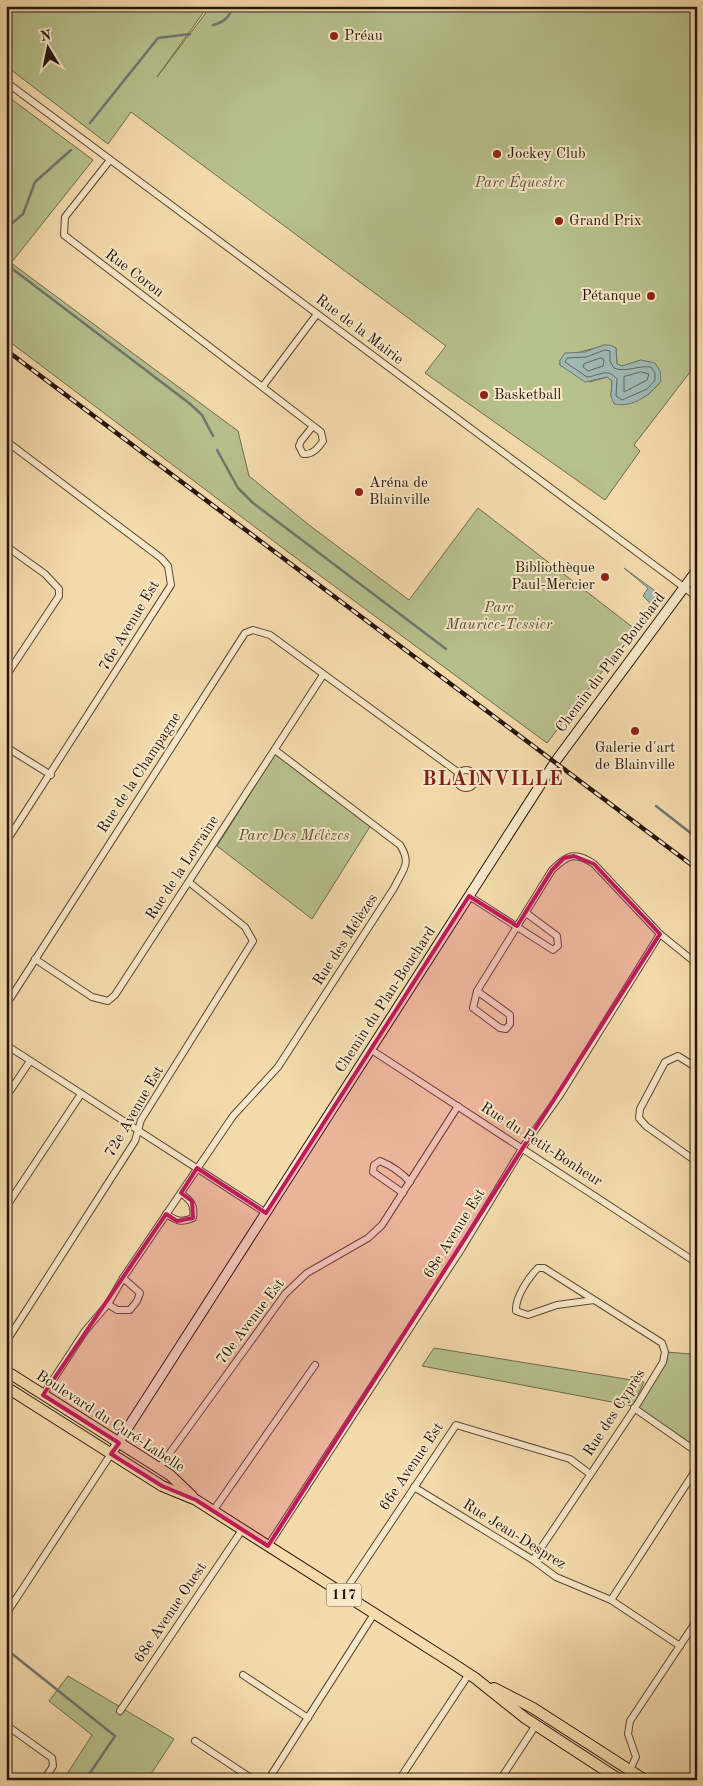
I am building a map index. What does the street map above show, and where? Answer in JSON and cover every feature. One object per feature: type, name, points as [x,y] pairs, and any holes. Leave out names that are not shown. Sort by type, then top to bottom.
[{"type":"main road","name":"Boulevard du Curé-Labelle","points":[[6,1371],[159,1468],[196,1500],[242,1530],[472,1676],[533,1708],[628,1775],[645,1780]]},
{"type":"main road","name":"Boulevard du Curé-Labelle","points":[[6,1387],[162,1486],[196,1500]]},
{"type":"main road","name":"Boulevard du Curé-Labelle","points":[[472,1676],[536,1725],[620,1780]]},
{"type":"street","name":"Rue de la Mairie","points":[[6,82],[697,597]]},
{"type":"street","name":"Rue Coron","points":[[110,160],[65,217],[64,235],[313,426]]},
{"type":"street","points":[[263,386],[317,314]]},
{"type":"street","points":[[313,426],[321,432],[323,441],[316,450],[308,455],[303,454],[299,446],[313,426]]},
{"type":"street","name":"76e Avenue Est","points":[[6,441],[161,558],[168,566],[171,585],[51,775],[6,842]]},
{"type":"street","points":[[6,546],[45,574],[59,589],[59,596],[6,676]]},
{"type":"street","name":"Chemin du Plan-Bouchard","points":[[111,1454],[567,744],[697,570]]},
{"type":"street","name":"Rue de la Champagne","points":[[6,1004],[245,633],[253,630],[270,635],[323,675]]},
{"type":"street","points":[[323,675],[459,773]]},
{"type":"street","name":"Rue de la Lorraine","points":[[35,959],[92,998],[108,1001],[115,995],[190,883],[323,675]]},
{"type":"street","points":[[6,747],[51,775]]},
{"type":"street","name":"Rue des Mélèzes","points":[[43,1395],[85,1331],[108,1304],[123,1278],[233,1116],[278,1068],[394,888],[405,866],[406,856],[400,844],[275,750]]},
{"type":"street","points":[[477,991],[510,1015],[510,1024],[506,1029],[500,1028],[473,1008],[477,991],[552,870],[564,858],[574,856],[585,858],[594,864],[660,934],[697,964]]},
{"type":"street","name":"72e Avenue Est","points":[[6,1342],[135,1141],[145,1114],[254,941],[245,927],[190,883]]},
{"type":"street","points":[[468,896],[553,950],[558,946],[557,936],[526,913]]},
{"type":"street","name":"68e Avenue Est","points":[[268,1546],[462,1248],[523,1147],[565,1087],[660,934]]},
{"type":"street","points":[[6,1045],[266,1213]]},
{"type":"street","name":"Rue du Petit-Bonheur","points":[[370,1049],[523,1147],[697,1263]]},
{"type":"street","points":[[697,1068],[678,1056],[665,1062],[640,1109],[639,1118],[646,1126],[697,1162]]},
{"type":"street","points":[[6,1097],[30,1060]]},
{"type":"street","points":[[6,1207],[81,1094]]},
{"type":"street","name":"70e Avenue Est","points":[[159,1468],[285,1294],[307,1273],[368,1238],[382,1225],[458,1106]]},
{"type":"street","points":[[403,1193],[373,1172],[374,1165],[380,1161],[400,1172],[410,1182]]},
{"type":"street","points":[[166,1214],[177,1221],[185,1222],[193,1218],[194,1209],[192,1201],[181,1193]]},
{"type":"street","name":"Rue des Cyprès","points":[[533,1560],[663,1362],[665,1352],[662,1343],[544,1268],[538,1268],[516,1304],[516,1311],[528,1315],[573,1302],[594,1300]]},
{"type":"street","points":[[108,1304],[117,1310],[130,1310],[137,1301],[140,1293],[123,1278]]},
{"type":"street","points":[[213,1511],[315,1365]]},
{"type":"street","points":[[634,1408],[697,1452]]},
{"type":"street","name":"66e Avenue Est","points":[[344,1594],[456,1425],[570,1459],[590,1474]]},
{"type":"street","points":[[6,1614],[72,1517],[111,1454]]},
{"type":"street","points":[[611,1600],[697,1468]]},
{"type":"street","name":"Rue Jean-Desprez","points":[[414,1487],[533,1560],[556,1577],[611,1600],[680,1646]]},
{"type":"street","name":"68e Avenue Ouest","points":[[120,1711],[242,1530]]},
{"type":"street","points":[[268,1780],[374,1614]]},
{"type":"street","points":[[628,1775],[636,1755],[628,1734],[629,1724],[697,1620]]},
{"type":"street","points":[[243,1675],[308,1718]]},
{"type":"street","points":[[399,1780],[472,1676]]},
{"type":"street","points":[[6,1725],[52,1758],[53,1766],[44,1780]]},
{"type":"street","points":[[500,1780],[536,1725]]},
{"type":"street","points":[[194,1741],[254,1780]]},
{"type":"highlighted area","points":[[574,856],[594,864],[660,934],[268,1546],[196,1500],[162,1486],[111,1454],[119,1443],[43,1395],[166,1214],[177,1221],[193,1218],[192,1201],[181,1193],[197,1168],[266,1213],[469,896],[517,926],[552,870],[564,858]]},
{"type":"green space","name":"Parc Équestre","points":[[6,6],[208,6],[157,77],[211,6],[697,6],[697,363],[634,445],[640,451],[605,500],[425,373],[446,346],[131,112],[108,144],[6,66]],"holes":[[[604,345],[616,348],[617,364],[622,366],[641,360],[661,381],[644,397],[627,399],[611,396],[612,381],[607,377],[590,382],[560,365],[560,360],[576,353]]]},
{"type":"green space","name":"Parc Maurice-Tessier","points":[[10,98],[93,160],[11,263],[238,431],[249,476],[309,525],[409,600],[478,508],[635,629],[547,743],[288,552],[6,339],[6,102]]},
{"type":"green space","name":"Parc Des Mélèzes","points":[[276,753],[371,825],[312,919],[217,846]]},
{"type":"green space","points":[[697,1346],[697,1451],[635,1408],[666,1352],[691,1354]]},
{"type":"green space","points":[[434,1348],[644,1382],[633,1406],[422,1366]]},
{"type":"green space","points":[[68,1676],[174,1739],[147,1780],[75,1780],[67,1774],[92,1735],[49,1701]]},
{"type":"water","points":[[604,345],[616,348],[617,364],[622,366],[641,360],[655,363],[660,371],[661,381],[652,391],[634,402],[621,405],[614,404],[611,396],[612,381],[607,377],[585,382],[560,365],[560,360],[565,353],[585,352]]},
{"type":"water","points":[[624,568],[658,593],[650,603],[643,596],[648,588]]},
{"type":"waterway","points":[[213,25],[226,18],[233,6]]},
{"type":"waterway","points":[[90,123],[158,38],[190,34]]},
{"type":"waterway","points":[[6,237],[10,225],[23,214],[35,182],[71,150]]},
{"type":"waterway","points":[[6,264],[189,403],[202,415],[213,436]]},
{"type":"waterway","points":[[217,450],[238,488],[253,503],[446,649]]},
{"type":"waterway","points":[[656,806],[697,838]]},
{"type":"waterway","points":[[6,1649],[115,1736],[88,1776],[93,1780]]},
{"type":"railway","points":[[6,350],[697,869]]},
{"type":"place","name":"Préau","points":[[334,36]]},
{"type":"place","name":"Jockey Club","points":[[497,154]]},
{"type":"place","name":"Grand Prix","points":[[559,221]]},
{"type":"place","name":"Pétanque","points":[[651,296]]},
{"type":"place","name":"Basketball","points":[[484,395]]},
{"type":"place","name":"Aréna de Blainville","points":[[359,492]]},
{"type":"place","name":"Bibliothèque Paul-Mercier","points":[[605,577]]},
{"type":"place","name":"Galerie d'art de Blainville","points":[[635,731]]},
{"type":"district","name":"BLAINVILLE","points":[[493,780]]}]
